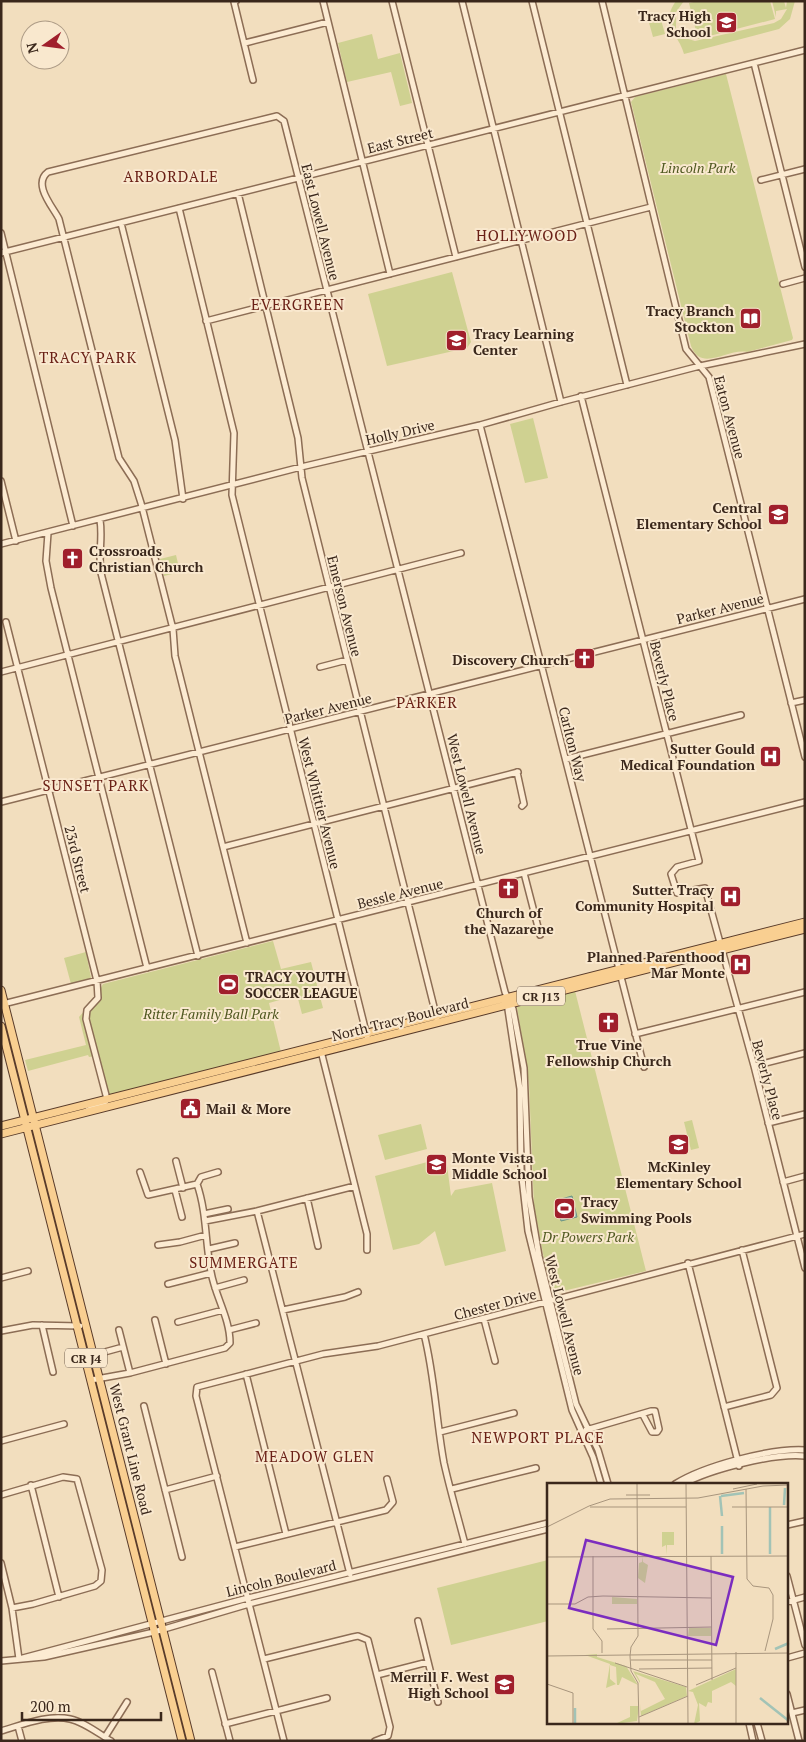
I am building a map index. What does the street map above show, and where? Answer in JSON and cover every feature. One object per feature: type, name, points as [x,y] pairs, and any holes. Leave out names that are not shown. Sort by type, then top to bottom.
[{"type":"main road","name":"North Tracy Boulevard","points":[[34,1122],[85,1113],[320,1049],[720,947],[805,922]]},
{"type":"main road","name":"North Tracy Boulevard","points":[[720,947],[805,929]]},
{"type":"main road","name":"West Grant Line Road","points":[[1,990],[191,1741]]},
{"type":"main road","name":"West Grant Line Road","points":[[1,1026],[182,1741]]},
{"type":"main road","name":"North Tracy Boulevard","points":[[1,1134],[26,1124],[108,1099],[320,1049]]},
{"type":"main road","name":"North Tracy Boulevard","points":[[1,1126],[26,1124]]},
{"type":"main road","points":[[59,1254],[71,1268]]},
{"type":"street","points":[[236,1],[234,2],[253,80]]},
{"type":"street","points":[[323,1],[390,274]]},
{"type":"street","points":[[392,1],[456,257]]},
{"type":"street","points":[[532,1],[627,385]]},
{"type":"street","name":"Eaton Avenue","points":[[602,1],[686,349],[708,377],[805,757]]},
{"type":"street","points":[[464,2],[561,402]]},
{"type":"street","points":[[245,43],[328,22]]},
{"type":"street","name":"East Street","points":[[4,252],[805,50]]},
{"type":"street","points":[[754,63],[805,266]]},
{"type":"street","name":"East Lowell Avenue","points":[[63,237],[59,219],[45,195],[42,182],[48,172],[262,118],[280,117],[284,121],[368,450]]},
{"type":"street","points":[[760,180],[805,169]]},
{"type":"street","name":"Emerson Avenue","points":[[238,194],[298,438],[302,478],[437,1019]]},
{"type":"street","points":[[206,321],[651,207]]},
{"type":"street","name":"West Whittier Avenue","points":[[179,208],[234,433],[232,495],[367,1037]]},
{"type":"street","points":[[121,223],[175,440],[183,499]]},
{"type":"street","points":[[1,232],[4,252],[73,526]]},
{"type":"street","points":[[63,237],[119,458],[134,481],[143,509],[172,629],[175,656],[248,943]]},
{"type":"street","points":[[783,284],[805,278]]},
{"type":"street","name":"Holly Drive","points":[[1,544],[183,499],[233,484],[368,450],[480,425],[581,396],[700,366],[805,344]]},
{"type":"street","name":"Beverly Place","points":[[581,396],[699,861],[677,867],[671,874],[677,893],[705,888],[754,1066],[805,1268]]},
{"type":"street","name":"Carlton Way","points":[[480,425],[644,1068]]},
{"type":"street","name":"West Lowell Avenue","points":[[368,450],[508,1002],[520,1088],[523,1198],[528,1232],[576,1404],[598,1450],[608,1483]]},
{"type":"street","points":[[1,481],[16,541]]},
{"type":"street","points":[[100,520],[102,530],[99,564],[198,956]]},
{"type":"street","points":[[48,533],[47,571],[147,968]]},
{"type":"street","points":[[1,672],[259,607],[461,553]]},
{"type":"street","name":"Parker Avenue","points":[[1,802],[805,599]]},
{"type":"street","name":"23rd Street","points":[[6,622],[97,981],[98,998],[88,1010],[86,1019],[108,1099]]},
{"type":"street","points":[[320,667],[347,660]]},
{"type":"street","points":[[791,704],[805,700]]},
{"type":"street","points":[[566,759],[740,715]]},
{"type":"street","points":[[223,847],[517,772],[523,795],[524,804],[522,806]]},
{"type":"street","name":"Bessle Avenue","points":[[3,1004],[805,802]]},
{"type":"street","points":[[524,873],[540,935]]},
{"type":"street","points":[[635,1034],[805,992]]},
{"type":"street","points":[[320,1049],[367,1234],[367,1250]]},
{"type":"street","points":[[754,1066],[805,1054]]},
{"type":"street","points":[[85,1113],[90,1108],[104,1104],[108,1099]]},
{"type":"street","points":[[768,1123],[805,1114]]},
{"type":"street","points":[[176,1161],[183,1188]]},
{"type":"street","points":[[140,1172],[148,1195],[197,1184]]},
{"type":"street","points":[[91,1380],[130,1373],[225,1348],[230,1342],[229,1330],[211,1272],[204,1214],[197,1184],[201,1177],[218,1172]]},
{"type":"street","points":[[783,1182],[805,1176]]},
{"type":"street","points":[[205,1221],[257,1211],[355,1186]]},
{"type":"street","points":[[175,1190],[182,1217]]},
{"type":"street","points":[[307,1198],[318,1246]]},
{"type":"street","points":[[204,1214],[228,1209]]},
{"type":"street","points":[[257,1211],[297,1360],[351,1579]]},
{"type":"street","points":[[158,1245],[180,1242],[206,1234]]},
{"type":"street","name":"Chester Drive","points":[[217,1476],[196,1393],[197,1387],[200,1385],[342,1350],[378,1346],[805,1234]]},
{"type":"street","points":[[209,1249],[235,1243]]},
{"type":"street","points":[[724,1408],[771,1395],[777,1388],[742,1250]]},
{"type":"street","points":[[688,1264],[739,1463]]},
{"type":"street","points":[[1,1278],[28,1271]]},
{"type":"street","points":[[168,1284],[211,1272]]},
{"type":"street","points":[[215,1288],[244,1280]]},
{"type":"street","points":[[283,1310],[345,1297],[358,1292]]},
{"type":"street","name":"West Lowell Avenue","points":[[547,1302],[572,1410],[593,1457],[601,1483]]},
{"type":"street","points":[[178,1322],[223,1310]]},
{"type":"street","points":[[484,1319],[495,1361]]},
{"type":"street","points":[[155,1320],[166,1364]]},
{"type":"street","points":[[229,1330],[256,1323]]},
{"type":"street","points":[[42,1325],[53,1372]]},
{"type":"street","points":[[1,1332],[23,1326],[42,1325],[87,1328]]},
{"type":"street","points":[[119,1330],[130,1373]]},
{"type":"street","points":[[424,1334],[433,1373],[435,1407],[444,1462],[467,1549]]},
{"type":"street","points":[[101,1352],[123,1347]]},
{"type":"street","points":[[246,1374],[286,1534]]},
{"type":"street","points":[[144,1406],[182,1557]]},
{"type":"street","points":[[581,1432],[655,1411],[658,1422],[657,1432],[652,1432],[643,1415]]},
{"type":"street","points":[[440,1432],[514,1413]]},
{"type":"street","points":[[1,1442],[64,1424]]},
{"type":"street","points":[[685,1483],[769,1453],[805,1450]]},
{"type":"street","points":[[676,1483],[696,1473],[739,1463],[776,1456],[805,1456]]},
{"type":"street","points":[[452,1489],[536,1468]]},
{"type":"street","points":[[165,1490],[217,1476],[284,1741]]},
{"type":"street","points":[[1,1495],[31,1485],[72,1477],[77,1479],[102,1570],[100,1581],[92,1586],[59,1597],[12,1608]]},
{"type":"street","points":[[235,1547],[386,1510],[393,1502],[387,1479]]},
{"type":"street","points":[[31,1485],[59,1597]]},
{"type":"street","points":[[789,1524],[805,1521]]},
{"type":"street","name":"Lincoln Boulevard","points":[[1,1661],[19,1659],[248,1598],[547,1522]]},
{"type":"street","name":"Lincoln Boulevard","points":[[19,1659],[44,1657],[154,1632],[250,1604],[547,1529]]},
{"type":"street","points":[[1,1562],[12,1608],[19,1659]]},
{"type":"street","points":[[788,1579],[805,1645]]},
{"type":"street","points":[[788,1602],[805,1597]]},
{"type":"street","points":[[418,1621],[438,1702]]},
{"type":"street","points":[[264,1659],[358,1636],[368,1640],[390,1727],[388,1736],[375,1741]]},
{"type":"street","points":[[788,1658],[805,1653]]},
{"type":"street","points":[[377,1675],[428,1662]]},
{"type":"street","points":[[212,1672],[230,1741]]},
{"type":"street","points":[[225,1724],[326,1698]]},
{"type":"street","points":[[788,1698],[800,1741]]},
{"type":"street","points":[[105,1737],[127,1702]]},
{"type":"street","points":[[792,1713],[805,1710]]},
{"type":"street","points":[[1,1731],[57,1718],[67,1718],[81,1723],[111,1741]]},
{"type":"street","points":[[749,1724],[753,1741]]},
{"type":"street","points":[[757,1724],[762,1741]]},
{"type":"street","points":[[18,1726],[22,1741]]},
{"type":"green space","points":[[676,1],[684,1],[676,12],[676,28],[685,38],[695,41],[774,23],[781,19],[787,9],[776,11],[776,17],[772,1],[784,1],[786,8],[787,1],[795,1],[790,19],[779,29],[684,54],[672,29],[669,17]]},
{"type":"green space","points":[[698,1],[770,1],[775,19],[698,39],[689,3]]},
{"type":"green space","points":[[660,16],[665,34],[653,37],[648,19]]},
{"type":"green space","points":[[372,34],[378,59],[400,53],[412,103],[400,106],[391,72],[347,82],[338,43]]},
{"type":"green space","name":"Lincoln Park","points":[[726,74],[793,338],[792,340],[747,352],[732,353],[708,359],[701,358],[695,354],[691,346],[631,102],[635,97]]},
{"type":"green space","points":[[452,272],[471,342],[467,348],[387,366],[368,294]]},
{"type":"green space","points":[[533,418],[548,478],[525,483],[510,424]]},
{"type":"green space","points":[[176,555],[180,572],[164,576],[160,559]]},
{"type":"green space","name":"Ritter Family Ball Park","points":[[273,941],[281,969],[311,962],[323,1008],[302,1014],[297,995],[269,1003],[281,1052],[110,1095],[108,1092],[103,1093],[95,1056],[89,1057],[88,1055],[28,1071],[25,1060],[86,1045],[79,1017],[95,999],[103,984]]},
{"type":"green space","points":[[86,952],[91,978],[71,984],[64,958]]},
{"type":"green space","name":"Dr Powers Park","points":[[575,991],[646,1271],[555,1293],[552,1290],[545,1264],[534,1206],[529,1084],[517,1007]]},
{"type":"green space","points":[[692,1120],[699,1148],[691,1150],[684,1122]]},
{"type":"green space","points":[[421,1124],[427,1149],[385,1160],[378,1135]]},
{"type":"green space","points":[[446,1157],[451,1196],[455,1190],[492,1183],[506,1251],[445,1266],[435,1231],[419,1244],[393,1250],[375,1176]]},
{"type":"green space","points":[[547,1560],[547,1621],[451,1645],[437,1588]]},
{"type":"shaded area","points":[[572,1196],[577,1217],[561,1221],[558,1209],[571,1206],[570,1201],[562,1203],[561,1199]]},
{"type":"place","name":"Tracy High School","points":[[727,23]]},
{"type":"place","name":"Tracy Branch Stockton","points":[[750,318]]},
{"type":"place","name":"Tracy Learning Center","points":[[457,341]]},
{"type":"place","name":"Central Elementary School","points":[[778,515]]},
{"type":"place","name":"Crossroads Christian Church","points":[[73,558]]},
{"type":"place","name":"Discovery Church","points":[[585,659]]},
{"type":"place","name":"Sutter Gould Medical Foundation","points":[[771,756]]},
{"type":"place","name":"Church of the Nazarene","points":[[509,889]]},
{"type":"place","name":"Sutter Tracy Community Hospital","points":[[730,897]]},
{"type":"place","name":"Planned Parenthood Mar Monte","points":[[741,964]]},
{"type":"place","name":"TRACY YOUTH SOCCER LEAGUE","points":[[229,984]]},
{"type":"place","name":"True Vine Fellowship Church","points":[[609,1022]]},
{"type":"place","name":"Mail & More","points":[[190,1108]]},
{"type":"place","name":"McKinley Elementary School","points":[[679,1144]]},
{"type":"place","name":"Monte Vista Middle School","points":[[436,1165]]},
{"type":"place","name":"Tracy Swimming Pools","points":[[565,1209]]},
{"type":"place","name":"Merrill F. West High School","points":[[505,1684]]},
{"type":"district","name":"ARBORDALE","points":[[171,176]]},
{"type":"district","name":"HOLLYWOOD","points":[[527,235]]},
{"type":"district","name":"EVERGREEN","points":[[298,304]]},
{"type":"district","name":"TRACY PARK","points":[[88,357]]},
{"type":"district","name":"PARKER","points":[[427,702]]},
{"type":"district","name":"SUNSET PARK","points":[[96,785]]},
{"type":"district","name":"SUMMERGATE","points":[[244,1262]]},
{"type":"district","name":"NEWPORT PLACE","points":[[538,1437]]},
{"type":"district","name":"MEADOW GLEN","points":[[315,1456]]}]
